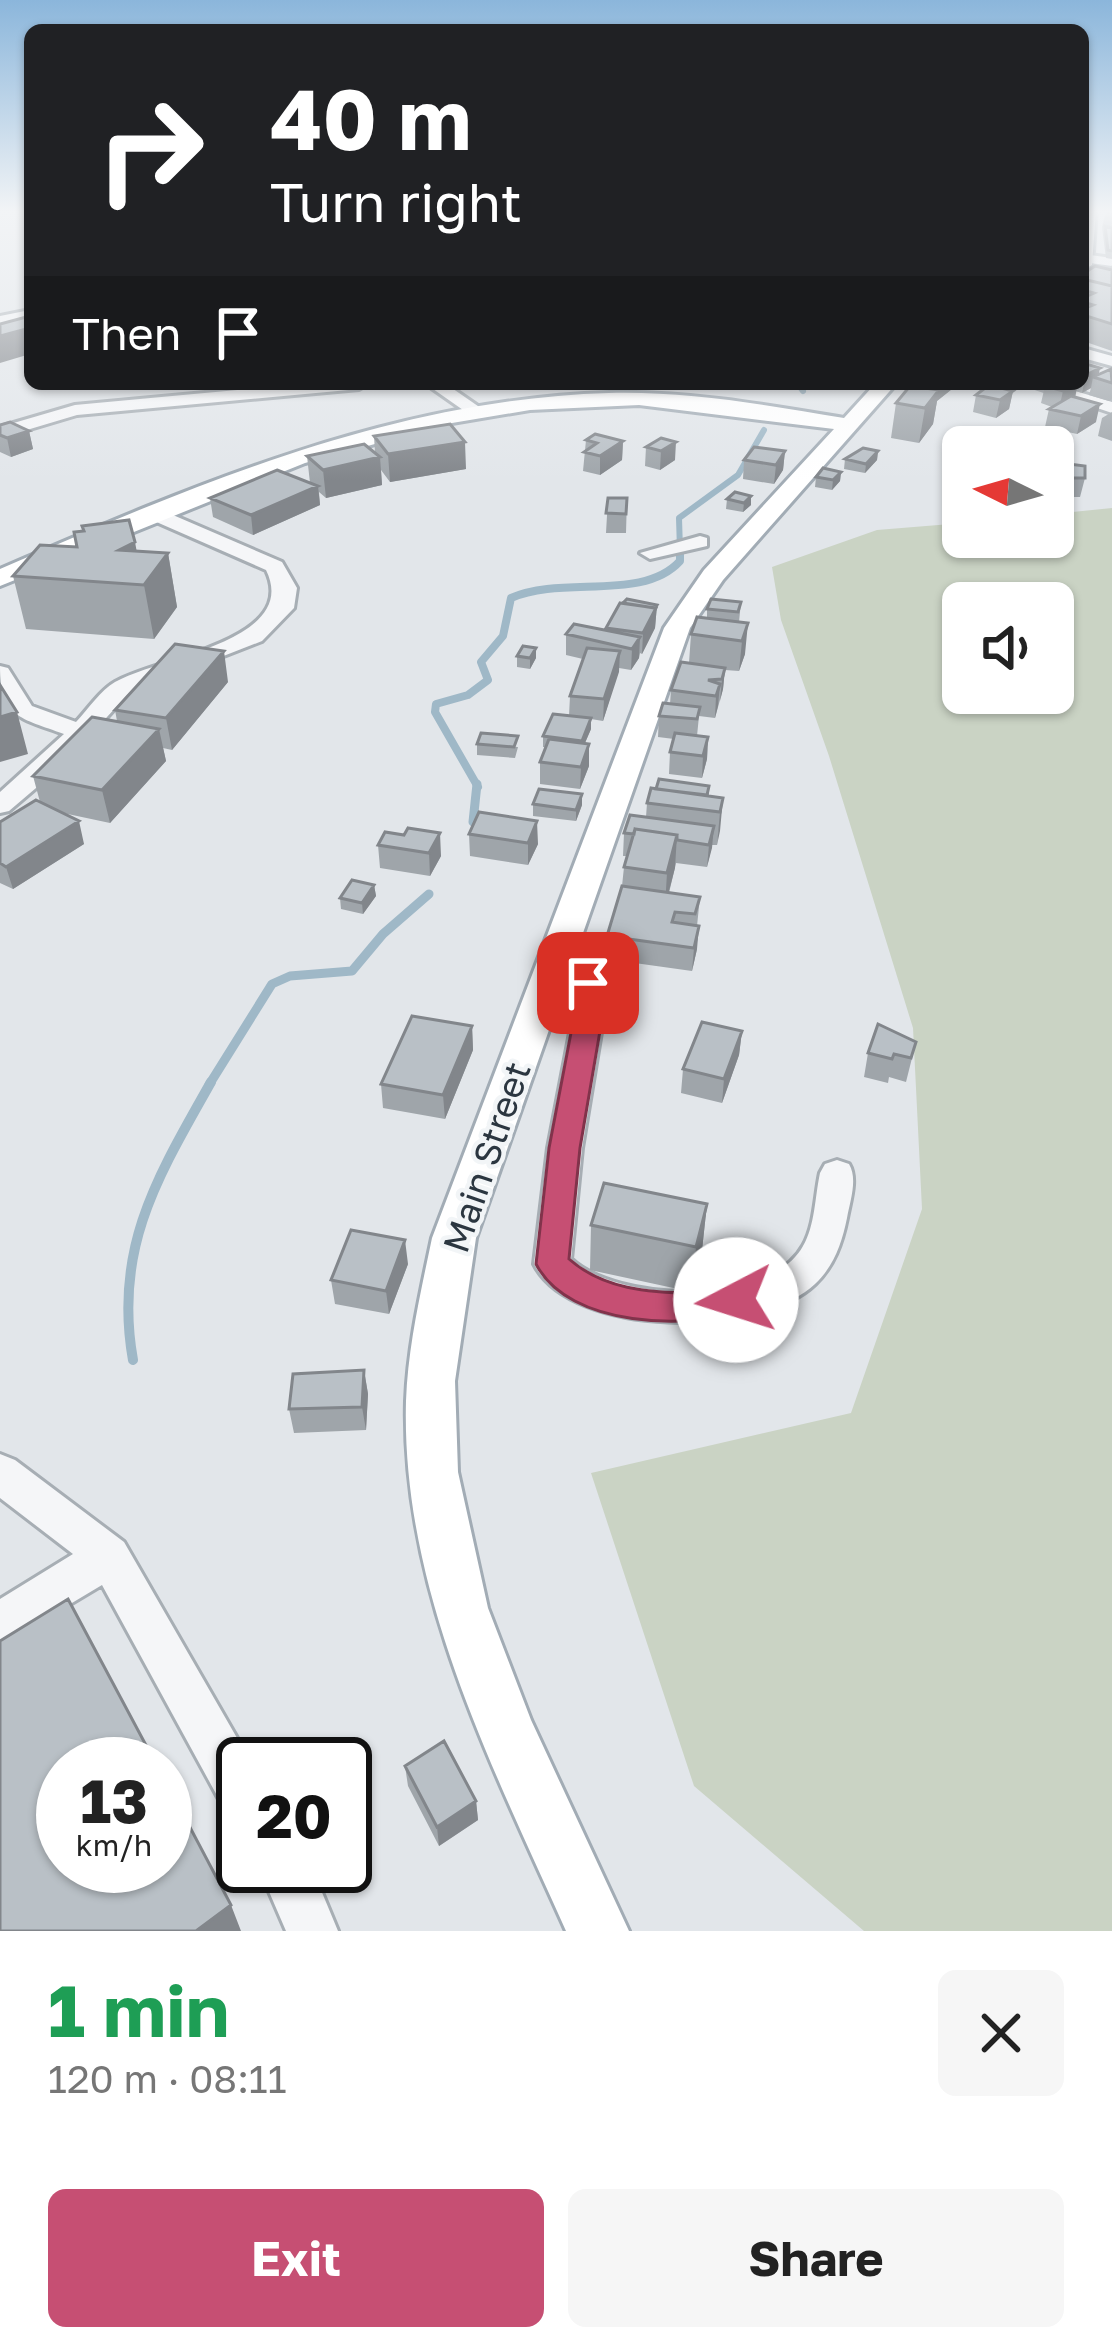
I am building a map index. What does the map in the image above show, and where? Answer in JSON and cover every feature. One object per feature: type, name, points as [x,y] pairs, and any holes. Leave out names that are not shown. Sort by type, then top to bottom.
[{"type":"main road","name":"Main Street","points":[[598,1931],[492,1697],[458,1601],[439,1504],[430,1404],[438,1313],[454,1238],[677,628],[712,575],[844,424],[880,390]]},
{"type":"main road","points":[[0,578],[286,461],[479,413],[572,401],[655,400],[844,424]]},
{"type":"street","points":[[0,433],[75,410],[284,402],[333,390]]},
{"type":"street","points":[[443,390],[479,413]]},
{"type":"street","points":[[1054,390],[1112,408]]},
{"type":"street","points":[[0,806],[121,688],[148,673],[254,636],[271,624],[287,596],[275,566],[152,513]]},
{"type":"street","points":[[650,554],[700,542]]},
{"type":"street","points":[[0,673],[22,711],[81,732]]},
{"type":"street","points":[[550,972],[588,983],[592,996],[565,1148],[552,1264],[577,1286],[613,1300],[697,1307],[776,1293],[816,1257],[837,1173]]},
{"type":"street","points":[[0,1473],[109,1556],[216,1747]]},
{"type":"street","points":[[0,1624],[109,1556]]},
{"type":"street","points":[[299,1893],[312,1931]]},
{"type":"green space","points":[[1112,508],[1112,1931],[864,1931],[694,1786],[591,1473],[851,1413],[922,1209],[913,1028],[829,756],[781,620],[772,567],[877,530],[942,525],[942,558],[1074,558],[1074,512]]},
{"type":"building","points":[[1089,300],[1112,300],[1112,324],[1089,317],[1093,305]]},
{"type":"building","points":[[24,318],[24,330],[0,336],[0,324]]},
{"type":"building","points":[[1111,369],[1112,383],[1093,377]]},
{"type":"building","points":[[907,390],[939,390],[925,408],[896,403]]},
{"type":"building","points":[[982,390],[1013,391],[1000,400],[976,395]]},
{"type":"building","points":[[1071,396],[1100,404],[1081,416],[1049,409]]},
{"type":"building","points":[[10,422],[29,431],[7,438],[0,435],[0,425]]},
{"type":"building","points":[[450,424],[465,442],[388,454],[374,436]]},
{"type":"building","points":[[595,434],[623,441],[600,456],[584,452],[597,443],[586,440]]},
{"type":"building","points":[[661,438],[676,442],[661,451],[646,447]]},
{"type":"building","points":[[364,444],[380,457],[323,470],[307,456]]},
{"type":"building","points":[[754,447],[785,451],[776,465],[744,460]]},
{"type":"building","points":[[863,448],[878,451],[866,464],[845,459]]},
{"type":"building","points":[[1074,465],[1085,466],[1085,478],[1074,478]]},
{"type":"building","points":[[823,468],[841,472],[833,480],[816,477]]},
{"type":"building","points":[[277,470],[318,486],[251,515],[210,498]]},
{"type":"building","points":[[735,492],[751,496],[744,503],[727,499]]},
{"type":"building","points":[[608,498],[627,498],[626,514],[606,513]]},
{"type":"building","points":[[129,520],[135,542],[119,550],[168,553],[144,585],[13,576],[40,545],[77,547],[74,532],[84,531],[82,526]]},
{"type":"building","points":[[627,599],[657,605],[623,603]]},
{"type":"building","points":[[711,599],[741,602],[738,612],[707,609]]},
{"type":"building","points":[[620,603],[656,608],[643,633],[606,628]]},
{"type":"building","points":[[697,617],[748,623],[742,641],[691,634]]},
{"type":"building","points":[[574,624],[640,637],[632,649],[566,634]]},
{"type":"building","points":[[175,644],[224,651],[166,718],[115,710]]},
{"type":"building","points":[[523,646],[536,648],[530,658],[517,656]]},
{"type":"building","points":[[587,648],[620,651],[604,699],[570,696]]},
{"type":"building","points":[[681,662],[725,668],[722,679],[708,680],[720,684],[716,696],[671,690]]},
{"type":"building","points":[[0,685],[17,712],[0,717]]},
{"type":"building","points":[[663,703],[700,707],[697,719],[659,716]]},
{"type":"building","points":[[553,714],[591,718],[582,741],[543,736]]},
{"type":"building","points":[[92,717],[159,729],[102,790],[33,776]]},
{"type":"building","points":[[481,733],[518,736],[514,747],[477,744]]},
{"type":"building","points":[[675,733],[708,737],[703,756],[670,752]]},
{"type":"building","points":[[549,739],[589,744],[581,767],[540,762]]},
{"type":"building","points":[[659,779],[709,786],[707,795],[656,789]]},
{"type":"building","points":[[651,788],[723,798],[720,812],[647,803]]},
{"type":"building","points":[[539,789],[582,794],[576,810],[533,804]]},
{"type":"building","points":[[36,800],[79,821],[6,867],[0,863],[0,822]]},
{"type":"building","points":[[479,812],[537,821],[528,843],[469,834]]},
{"type":"building","points":[[630,815],[714,826],[709,845],[635,829],[634,834],[624,833]]},
{"type":"building","points":[[408,828],[440,833],[429,853],[378,845],[385,832],[404,835]]},
{"type":"building","points":[[635,829],[677,835],[667,873],[624,867]]},
{"type":"building","points":[[352,880],[374,885],[362,903],[340,898]]},
{"type":"building","points":[[622,886],[700,897],[695,914],[675,912],[672,922],[699,926],[694,948],[607,936]]},
{"type":"building","points":[[412,1016],[472,1026],[443,1095],[381,1084]]},
{"type":"building","points":[[702,1022],[742,1031],[724,1079],[683,1069]]},
{"type":"building","points":[[878,1024],[916,1042],[911,1058],[868,1053]]},
{"type":"building","points":[[604,1183],[707,1204],[696,1247],[591,1225]]},
{"type":"building","points":[[351,1230],[405,1240],[386,1291],[331,1280]]},
{"type":"building","points":[[364,1370],[362,1407],[289,1409],[293,1374]]},
{"type":"building","points":[[68,1599],[142,1737],[36,1737],[36,1893],[192,1893],[192,1831],[216,1877],[216,1893],[225,1893],[231,1905],[196,1931],[0,1931],[0,1641]]},
{"type":"building","points":[[444,1741],[476,1801],[437,1827],[405,1766]]},
{"type":"waterway","points":[[680,550],[679,518],[738,475],[764,430]]},
{"type":"waterway","points":[[477,785],[435,712],[436,704],[468,695],[488,680],[481,662],[503,636],[511,598],[554,588],[645,581],[680,561],[680,550]]},
{"type":"waterway","points":[[473,822],[477,785]]},
{"type":"waterway","points":[[209,1085],[272,984],[290,976],[352,971],[383,934],[429,894]]},
{"type":"waterway","points":[[133,1360],[128,1320],[135,1248],[158,1182],[211,1082]]},
{"type":"route","points":[[588,983],[592,996],[565,1148],[552,1264],[577,1286],[613,1300],[697,1307],[736,1300]]}]
